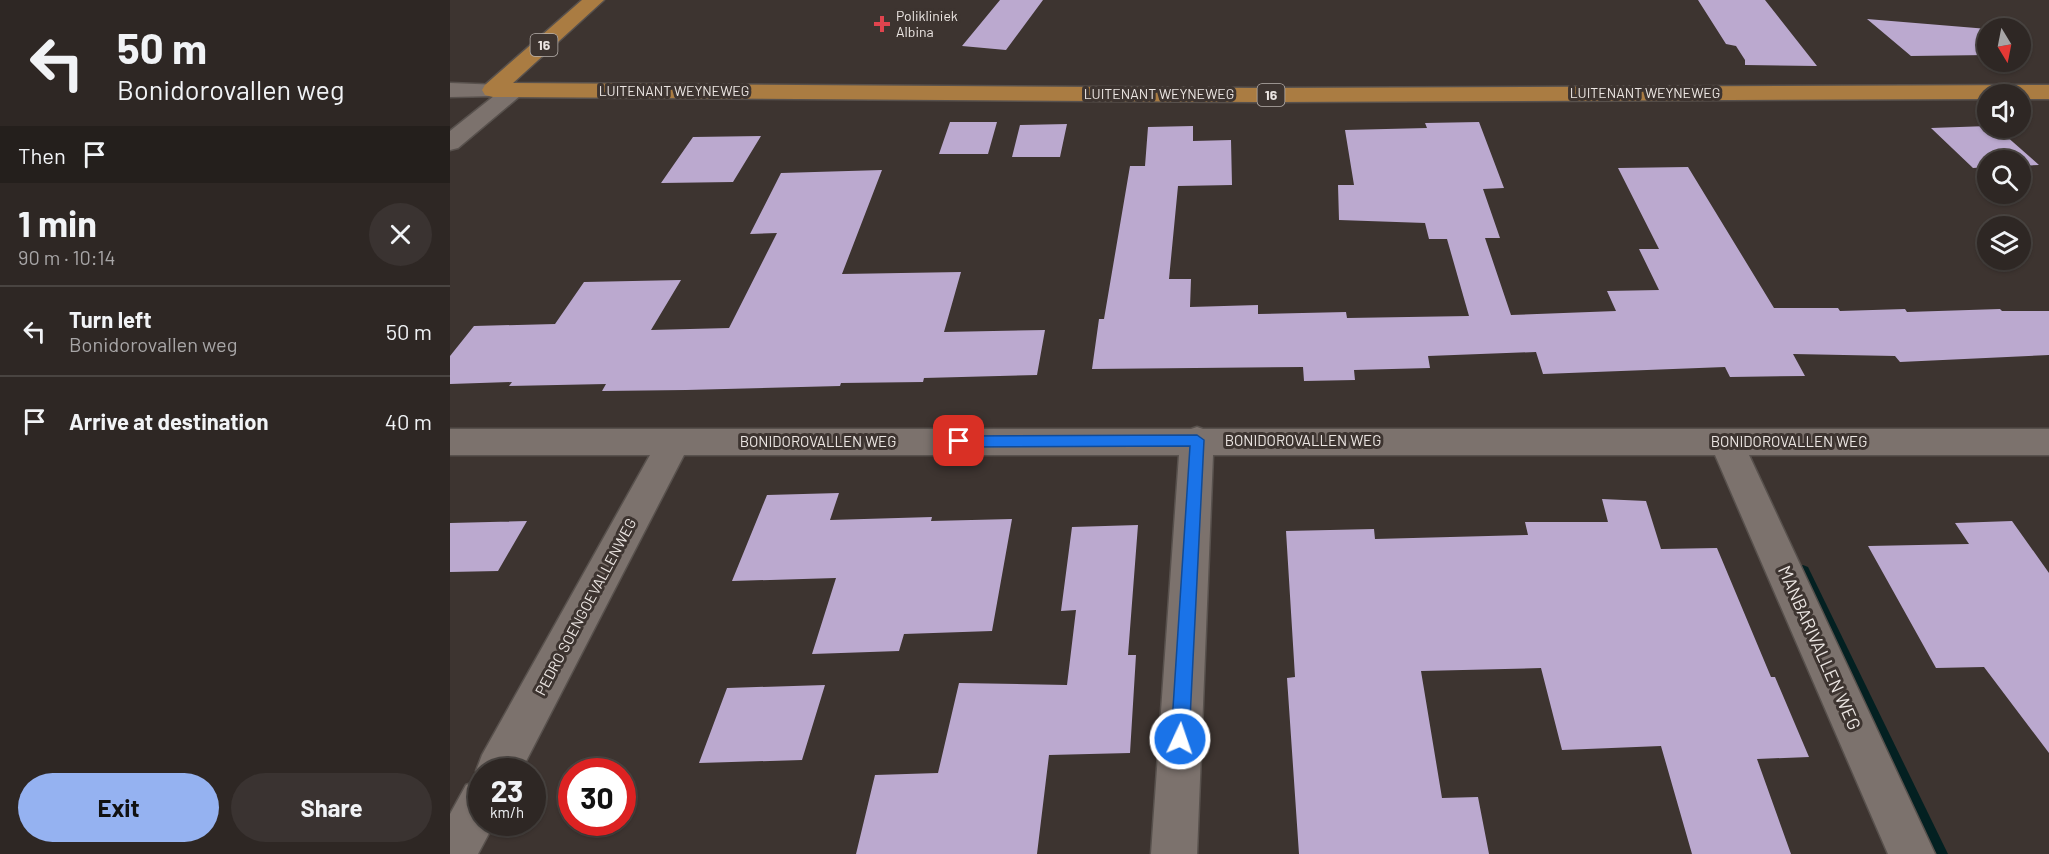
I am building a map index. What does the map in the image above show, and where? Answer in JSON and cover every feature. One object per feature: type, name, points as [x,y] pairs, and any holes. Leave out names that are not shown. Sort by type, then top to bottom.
[{"type":"main road","name":"16","points":[[504,90],[594,0]]},
{"type":"main road","name":"LUITENANT WEYNEWEG","points":[[504,90],[1254,95],[2049,92]]},
{"type":"street","name":"LUITENANT WEYNEWEG","points":[[450,90],[504,90]]},
{"type":"street","points":[[450,143],[504,90]]},
{"type":"street","points":[[1174,854],[1197,440]]},
{"type":"street","name":"BONIDOROVALLEN WEG","points":[[450,442],[1197,440],[2049,442]]},
{"type":"street","name":"PEDRO SOENGOEVALLENWEG","points":[[505,758],[674,442]]},
{"type":"street","name":"MANBARIVALLEN WEG","points":[[1726,442],[1912,854]]},
{"type":"street","points":[[453,854],[468,827]]},
{"type":"building","points":[[1000,0],[1043,0],[1006,50],[962,46]]},
{"type":"building","points":[[1698,0],[1765,0],[1817,66],[1745,65],[1745,60],[1736,46],[1726,44]]},
{"type":"building","points":[[1867,19],[1977,28],[1977,55],[1911,56]]},
{"type":"building","points":[[950,122],[997,122],[988,154],[939,154]]},
{"type":"building","points":[[1479,122],[1504,188],[1483,189],[1500,238],[1485,238],[1511,315],[1616,311],[1607,291],[1659,290],[1639,249],[1659,249],[1618,168],[1688,167],[1774,308],[1838,308],[1840,311],[1905,309],[1907,312],[2000,309],[2002,311],[2049,311],[2049,355],[1900,362],[1895,356],[1793,354],[1805,376],[1730,377],[1725,367],[1543,374],[1536,352],[1428,356],[1430,368],[1354,370],[1355,380],[1304,381],[1303,367],[1092,369],[1099,319],[1104,319],[1130,166],[1145,166],[1148,127],[1193,126],[1193,141],[1231,140],[1232,185],[1178,186],[1169,279],[1191,279],[1190,307],[1258,305],[1258,314],[1346,312],[1347,318],[1469,316],[1447,239],[1429,239],[1425,223],[1339,220],[1338,185],[1354,185],[1345,130],[1427,128],[1425,123]]},
{"type":"building","points":[[1067,124],[1060,157],[1012,157],[1020,125]]},
{"type":"building","points":[[1977,126],[1977,138],[2008,138],[2022,150],[1977,150],[1977,168],[1973,168],[1931,128]]},
{"type":"building","points":[[761,136],[733,182],[661,183],[693,137]]},
{"type":"building","points":[[2031,158],[2039,165],[2031,165]]},
{"type":"building","points":[[882,170],[842,274],[961,272],[944,332],[1045,330],[1037,375],[924,378],[923,382],[841,383],[840,386],[686,390],[602,391],[606,384],[509,386],[512,382],[450,384],[450,356],[474,326],[555,324],[584,282],[681,280],[651,330],[729,328],[777,233],[750,234],[781,173]]},
{"type":"building","points":[[839,493],[830,520],[932,517],[931,521],[1012,519],[992,631],[904,634],[899,651],[812,654],[836,578],[732,581],[767,495]]},
{"type":"building","points":[[1602,499],[1646,501],[1661,549],[1717,548],[1771,677],[1775,677],[1809,757],[1757,759],[1791,854],[1692,854],[1661,746],[1562,750],[1541,668],[1421,671],[1442,798],[1478,797],[1489,854],[1299,854],[1287,678],[1295,677],[1286,531],[1374,529],[1375,539],[1528,535],[1525,522],[1608,522]]},
{"type":"building","points":[[527,521],[498,571],[450,572],[450,523]]},
{"type":"building","points":[[2012,521],[2049,573],[2049,753],[1984,667],[1936,668],[1868,546],[1969,544],[1955,523]]},
{"type":"building","points":[[1138,525],[1128,655],[1136,655],[1130,753],[1049,755],[1037,854],[856,854],[875,775],[938,773],[959,683],[1067,685],[1076,610],[1061,611],[1072,527]]},
{"type":"building","points":[[825,685],[802,760],[699,763],[727,688]]},
{"type":"waterway","points":[[1803,571],[1940,854]]},
{"type":"place","name":"Polikliniek Albina","points":[[882,24]]},
{"type":"route","points":[[959,441],[1197,440],[1180,739]]}]
